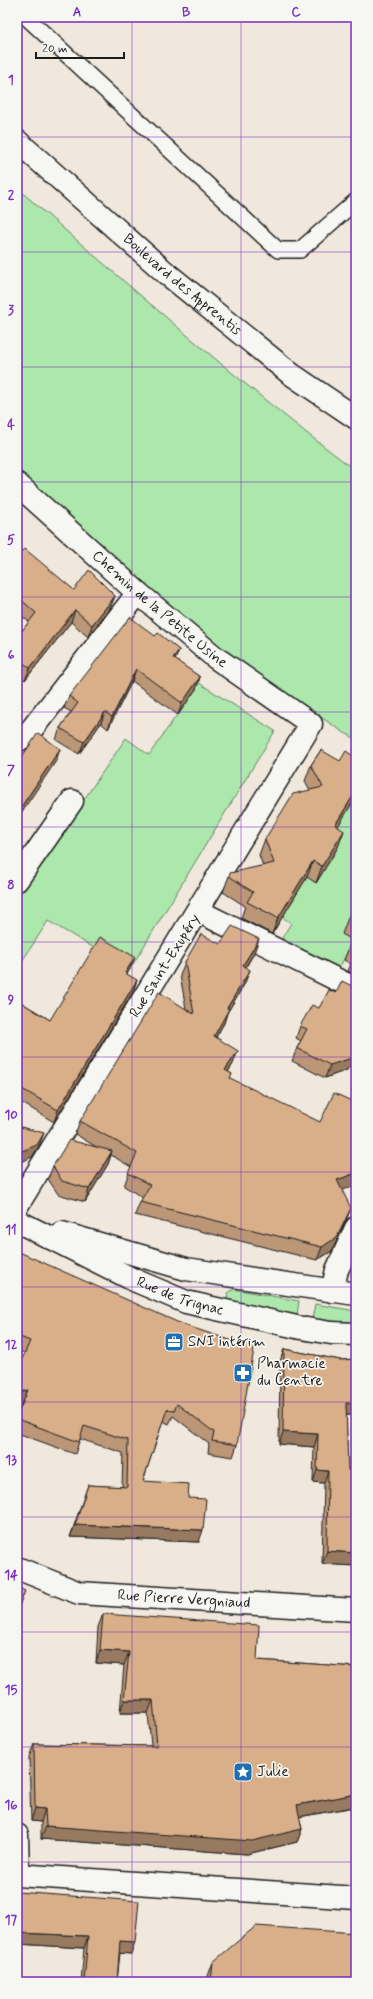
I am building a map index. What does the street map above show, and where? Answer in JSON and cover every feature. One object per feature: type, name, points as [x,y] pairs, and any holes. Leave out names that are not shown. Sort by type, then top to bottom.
[{"type":"street","name":"Boulevard des Apprentis","points":[[17,141],[166,273],[291,374],[356,418]]},
{"type":"street","name":"Chemin de la Petite Usine","points":[[17,484],[138,593],[216,658],[311,724]]},
{"type":"street","points":[[17,741],[28,734],[138,593]]},
{"type":"street","name":"Rue Saint-Exupéry","points":[[17,1206],[311,724]]},
{"type":"street","points":[[17,880],[72,801]]},
{"type":"street","points":[[198,911],[356,989]]},
{"type":"street","name":"Rue de Trignac","points":[[17,1220],[186,1269],[356,1294]]},
{"type":"street","name":"Rue de Trignac","points":[[17,1220],[134,1280],[186,1302],[331,1334],[356,1334]]},
{"type":"street","points":[[332,1291],[337,1270],[356,1228]]},
{"type":"street","name":"Rue Pierre Vergniaud","points":[[17,1568],[79,1593],[356,1610]]},
{"type":"street","points":[[17,1835],[18,1875],[356,1898]]},
{"type":"lane","points":[[26,17],[278,250],[300,250],[356,201]]},
{"type":"green space","points":[[17,188],[226,368],[356,471],[356,739],[343,732],[246,667],[169,607],[17,468]]},
{"type":"green space","points":[[199,683],[275,731],[130,969],[48,921],[17,969],[17,897],[126,738],[149,755]]},
{"type":"green space","points":[[354,800],[356,801],[356,906],[354,941],[339,968],[281,940],[291,923],[282,917]]},
{"type":"green space","points":[[234,1289],[299,1301],[297,1315],[235,1303],[227,1299],[228,1293]]},
{"type":"green space","points":[[315,1304],[356,1311],[356,1323],[312,1319]]},
{"type":"building","points":[[17,547],[22,551],[25,549],[74,590],[89,570],[115,596],[92,625],[75,610],[30,668],[17,658],[17,637],[36,613],[17,596]]},
{"type":"building","points":[[130,617],[155,636],[158,633],[179,650],[173,658],[200,677],[182,703],[136,669],[112,717],[105,712],[84,742],[60,728],[78,703],[69,696]]},
{"type":"building","points":[[38,733],[60,749],[17,813],[17,764]]},
{"type":"building","points":[[321,750],[340,761],[346,751],[356,758],[356,791],[335,825],[344,831],[322,866],[313,861],[278,918],[247,902],[253,892],[229,876],[230,873],[274,863],[265,839],[293,794],[323,787],[311,765]]},
{"type":"building","points":[[356,902],[356,922],[348,918]]},
{"type":"building","points":[[232,926],[259,939],[243,965],[250,970],[227,1008],[229,1009],[214,1036],[238,1051],[225,1070],[232,1074],[230,1078],[320,1122],[334,1093],[356,1103],[356,1173],[337,1180],[351,1208],[337,1237],[322,1247],[140,1202],[150,1185],[128,1173],[137,1153],[80,1121],[159,992],[194,1014],[185,962],[201,934],[220,944]]},
{"type":"building","points":[[356,932],[356,947],[350,944]]},
{"type":"building","points":[[100,937],[135,957],[125,973],[137,980],[58,1110],[17,1086],[17,1000],[50,1020]]},
{"type":"building","points":[[342,981],[356,988],[356,1007],[352,1015],[356,1017],[356,1051],[352,1058],[330,1065],[297,1048],[307,1029],[300,1026],[312,1005],[319,1008],[329,990],[336,993]]},
{"type":"building","points":[[17,1126],[44,1133],[37,1145],[17,1153]]},
{"type":"building","points":[[69,1140],[112,1151],[89,1189],[62,1181],[53,1166]]},
{"type":"building","points":[[17,1251],[184,1325],[230,1340],[255,1344],[237,1445],[212,1441],[214,1432],[177,1404],[174,1411],[167,1409],[143,1481],[189,1484],[188,1498],[206,1499],[203,1530],[75,1525],[88,1485],[127,1487],[128,1440],[84,1426],[79,1442],[17,1419],[28,1390],[17,1394],[17,1371],[30,1341],[20,1337],[21,1333],[17,1329]]},
{"type":"building","points":[[284,1349],[340,1360],[356,1359],[356,1403],[346,1403],[348,1470],[356,1471],[356,1553],[327,1551],[328,1471],[317,1470],[318,1434],[283,1432]]},
{"type":"building","points":[[17,1587],[25,1591],[17,1611]]},
{"type":"building","points":[[103,1614],[259,1625],[257,1660],[356,1667],[356,1767],[354,1767],[356,1794],[297,1805],[302,1829],[252,1841],[46,1826],[45,1809],[35,1808],[34,1744],[157,1746],[153,1700],[124,1700],[129,1652],[100,1650]]},
{"type":"building","points":[[17,1892],[139,1901],[135,1942],[120,1941],[117,1982],[84,1982],[88,1936],[19,1933],[17,1965]]},
{"type":"building","points":[[256,1926],[356,1933],[356,1982],[211,1982],[213,1962]]},
{"type":"place","name":"SNI intérim","points":[[174,1342]]},
{"type":"place","name":"Pharmacie du Centre","points":[[243,1373]]},
{"type":"place","name":"Julie","points":[[243,1772]]}]
